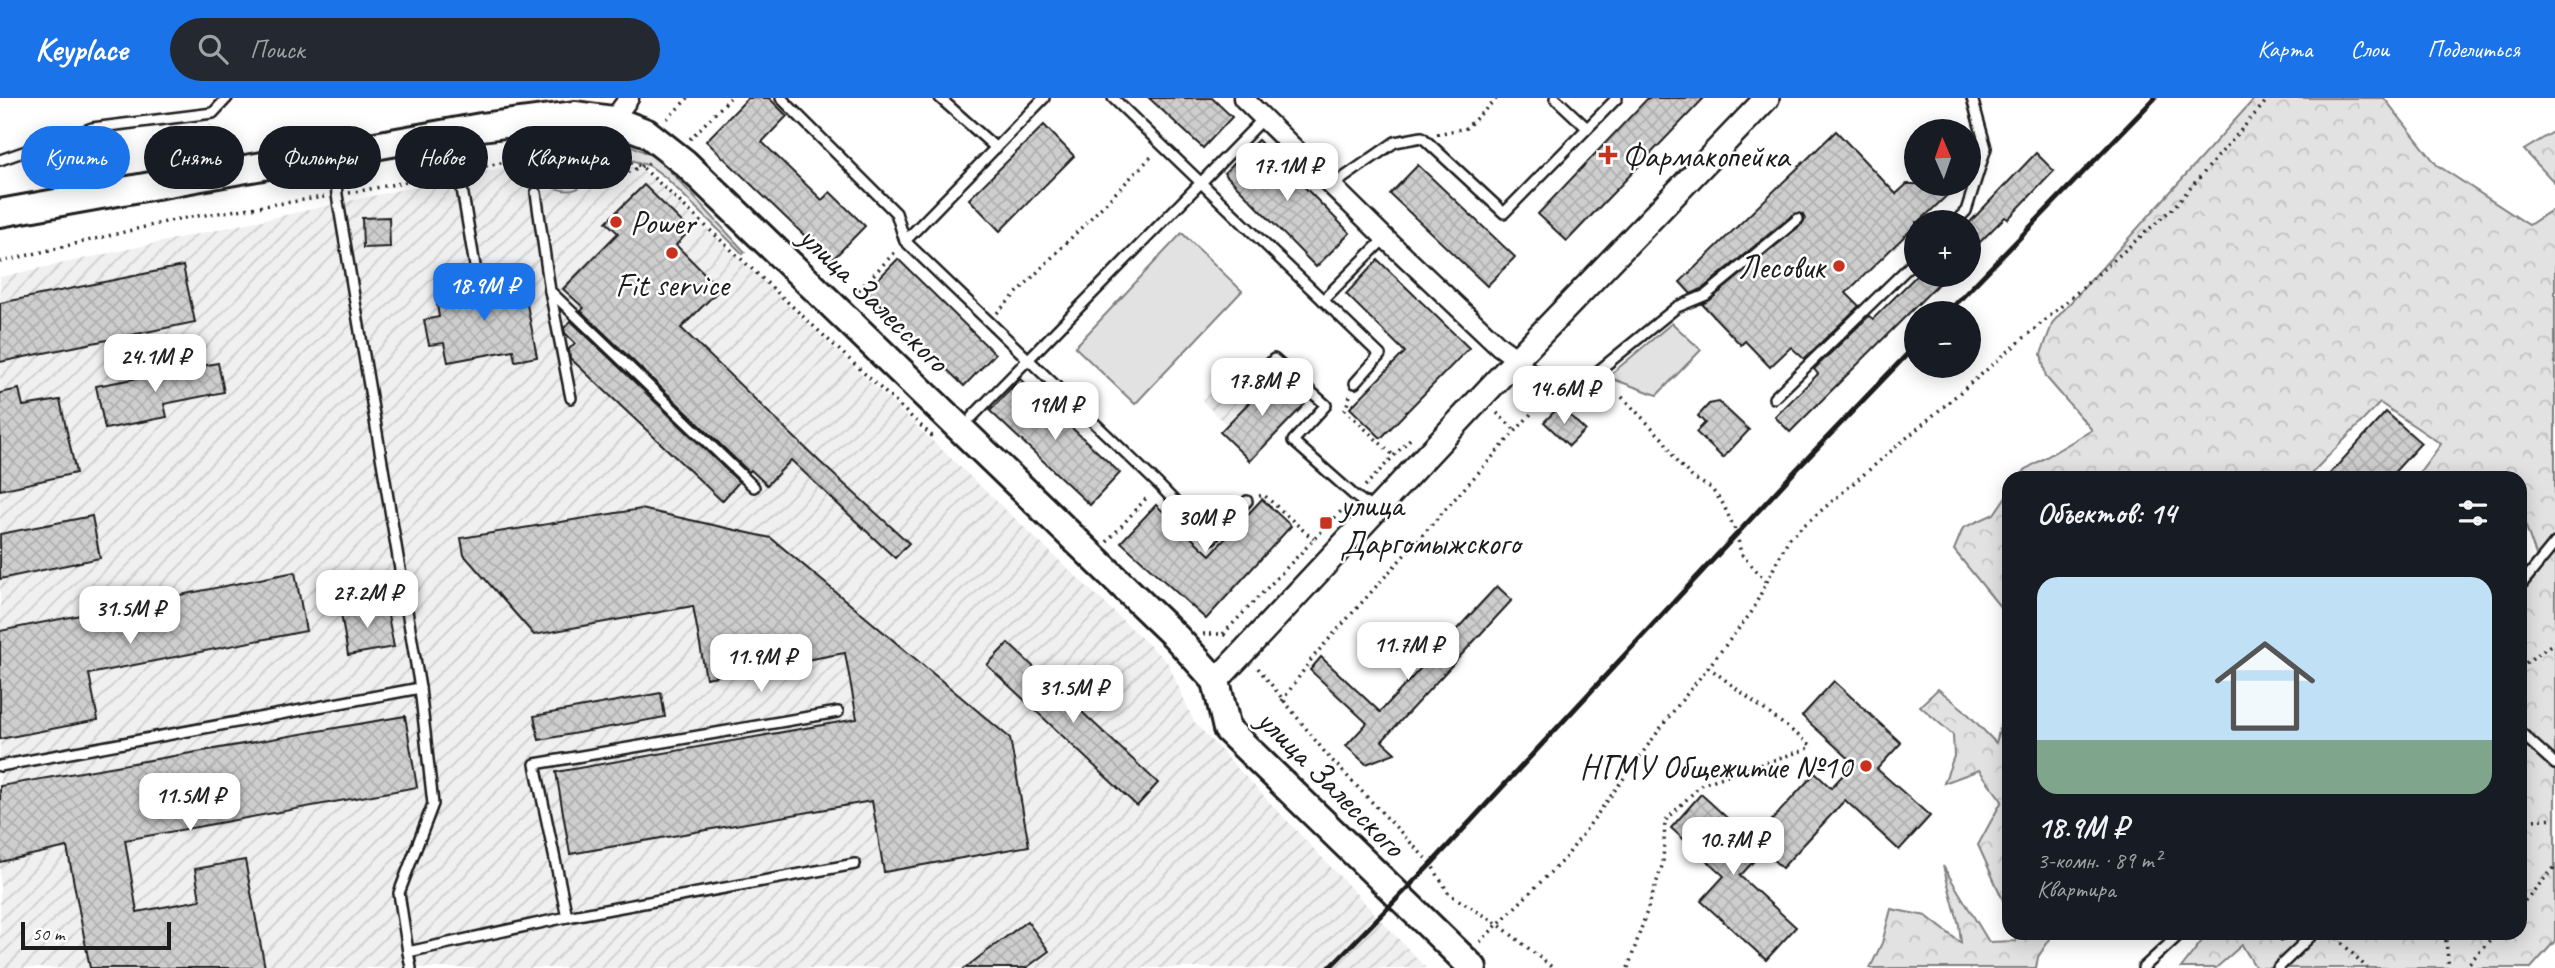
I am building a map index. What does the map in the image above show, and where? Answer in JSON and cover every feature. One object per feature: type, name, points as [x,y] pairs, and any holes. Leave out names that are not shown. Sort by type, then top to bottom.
[{"type":"main road","name":"улица Залесского","points":[[481,126],[570,107],[647,133],[685,163],[1176,637],[1216,681],[1227,729],[1468,963]]},
{"type":"main road","name":"улица Залесского","points":[[0,213],[258,167]]},
{"type":"street","points":[[613,120],[629,98]]},
{"type":"street","points":[[1216,681],[1517,359],[1768,98]]},
{"type":"street","points":[[1255,105],[1385,238],[1499,346],[1517,359]]},
{"type":"lane","points":[[0,160],[92,128],[213,113],[227,98]]},
{"type":"lane","points":[[781,98],[895,213],[905,241],[1211,539],[1247,500]]},
{"type":"lane","points":[[940,98],[996,148]]},
{"type":"lane","points":[[905,241],[1044,98]]},
{"type":"lane","points":[[1113,98],[1380,355],[1355,383]]},
{"type":"lane","points":[[1555,98],[1587,128]]},
{"type":"lane","points":[[1333,186],[1395,142],[1422,137],[1504,213],[1617,98]]},
{"type":"lane","points":[[1966,210],[1986,148],[1972,98]]},
{"type":"lane","points":[[972,417],[1202,183],[1255,105]]},
{"type":"lane","points":[[337,189],[420,688],[433,804],[399,893],[411,968]]},
{"type":"lane","points":[[462,189],[477,278]]},
{"type":"lane","points":[[536,193],[550,291],[571,398]]},
{"type":"lane","points":[[1517,359],[1557,385],[1581,385],[1677,307],[1706,295],[1798,219]]},
{"type":"lane","points":[[1324,300],[1385,238]]},
{"type":"lane","points":[[1774,398],[1904,272]]},
{"type":"lane","points":[[550,291],[754,487]]},
{"type":"lane","points":[[1254,381],[1274,359],[1325,405],[1293,441],[1355,496],[1375,510]]},
{"type":"lane","points":[[2527,577],[2555,543]]},
{"type":"lane","points":[[0,766],[420,688]]},
{"type":"lane","points":[[567,917],[535,764],[838,712]]},
{"type":"lane","points":[[2527,738],[2555,764]]},
{"type":"lane","points":[[408,952],[567,917],[855,864]]},
{"type":"lane","points":[[2143,968],[2173,940]]},
{"type":"lane","points":[[2278,968],[2307,940]]},
{"type":"lane","points":[[2289,957],[2290,968]]},
{"type":"path","points":[[1422,137],[1466,128],[1497,98]]},
{"type":"path","points":[[1468,963],[1566,857],[1668,718],[1751,613],[1789,538],[2172,209],[2269,98]]},
{"type":"path","points":[[988,322],[1161,146]]},
{"type":"path","points":[[488,166],[525,158],[610,156],[641,166],[940,444]]},
{"type":"path","points":[[0,262],[178,219],[395,184]]},
{"type":"path","points":[[848,302],[905,241]]},
{"type":"path","points":[[1355,383],[1345,410],[1394,456]]},
{"type":"path","points":[[1282,701],[1313,657],[1557,385]]},
{"type":"path","points":[[1622,397],[1664,440],[1676,461],[1693,478],[1711,488],[1723,504],[1737,534],[1741,554],[1767,581]]},
{"type":"path","points":[[1104,546],[1158,485]]},
{"type":"path","points":[[1247,500],[1264,495],[1313,540]]},
{"type":"path","points":[[2527,662],[2555,642]]},
{"type":"path","points":[[1628,968],[1663,863],[1665,821],[1702,784],[1812,747],[1708,667]]},
{"type":"path","points":[[2527,820],[2555,818]]},
{"type":"path","points":[[2527,898],[2555,867]]},
{"type":"path","points":[[2339,940],[2367,968]]},
{"type":"path","points":[[2446,940],[2449,968]]},
{"type":"path","points":[[2465,968],[2490,940]]},
{"type":"shaded area","points":[[632,167],[640,168],[661,185],[1168,663],[1194,722],[1426,968],[0,968],[0,277],[404,189],[488,189],[488,171],[502,168],[502,189],[632,189]]},
{"type":"shaded area","points":[[1228,375],[1253,398],[1227,425],[1202,401]]},
{"type":"green space","points":[[2255,98],[2384,98],[2437,165],[2529,225],[2555,208],[2555,941],[2531,968],[2256,968],[2242,945],[2216,968],[2181,968],[2203,940],[2527,940],[2527,587],[2541,569],[2527,530],[2527,471],[2421,471],[2441,444],[2380,403],[2314,471],[2024,471],[2092,430],[2046,377],[2041,354],[2053,322]]},
{"type":"green space","points":[[2555,131],[2555,183],[2524,150]]},
{"type":"green space","points":[[632,146],[659,159],[745,252],[743,254],[665,177],[650,166],[632,160]]},
{"type":"green space","points":[[1182,233],[1242,291],[1135,404],[1075,347]]},
{"type":"green space","points":[[1672,323],[1701,350],[1657,395],[1610,378],[1611,374]]},
{"type":"green space","points":[[2002,502],[2002,609],[1954,550],[1963,528],[1994,514]]},
{"type":"green space","points":[[1938,689],[1963,709],[1996,743],[2002,719],[2002,801],[1979,770],[1944,783],[1954,756],[1953,735],[1920,706]]},
{"type":"green space","points":[[2002,801],[2002,898],[1978,845]]},
{"type":"green space","points":[[1943,866],[1989,942],[2049,940],[2038,957],[2036,968],[1870,968],[1882,943],[1891,909],[1926,916],[1961,943],[1959,925]]},
{"type":"building","points":[[748,98],[769,98],[787,116],[762,142],[822,200],[830,192],[865,226],[831,261],[706,141]]},
{"type":"building","points":[[1149,98],[1212,98],[1232,117],[1203,148]]},
{"type":"building","points":[[1648,98],[1704,98],[1567,241],[1538,214]]},
{"type":"building","points":[[1044,125],[1074,156],[1000,231],[969,199]]},
{"type":"building","points":[[1836,131],[1896,194],[1904,187],[1904,196],[1946,196],[1932,210],[1904,210],[1904,237],[1846,293],[1859,306],[1804,359],[1791,347],[1770,367],[1745,341],[1741,345],[1702,304],[1802,224],[1805,219],[1803,214],[1794,214],[1702,289],[1691,294],[1680,282]]},
{"type":"building","points":[[1258,140],[1350,233],[1316,267],[1224,173]]},
{"type":"building","points":[[2036,153],[2054,171],[2008,219],[2005,217],[1981,241],[1981,210]]},
{"type":"building","points":[[1418,165],[1515,257],[1487,286],[1390,194]]},
{"type":"building","points":[[644,185],[690,230],[676,245],[720,289],[681,328],[820,462],[909,543],[895,558],[791,460],[767,485],[751,470],[749,472],[581,311],[584,308],[563,289],[618,233],[606,222]]},
{"type":"building","points":[[389,217],[390,247],[363,248],[362,218]]},
{"type":"building","points":[[898,259],[995,354],[964,386],[866,291]]},
{"type":"building","points":[[1378,260],[1469,348],[1381,438],[1350,408],[1405,352],[1346,294]]},
{"type":"building","points":[[183,266],[195,322],[0,362],[0,303]]},
{"type":"building","points":[[522,278],[537,357],[515,361],[513,350],[448,362],[444,343],[429,345],[424,320],[439,317],[436,298],[500,286],[499,283]]},
{"type":"building","points":[[1905,287],[1935,287],[1921,301],[1904,301],[1904,318],[1790,432],[1775,417],[1818,374],[1814,369],[1869,316],[1873,319]]},
{"type":"building","points":[[571,321],[739,482],[722,501],[570,358],[569,349],[575,343],[565,333],[564,328]]},
{"type":"building","points":[[218,363],[224,392],[164,404],[167,417],[105,429],[96,386]]},
{"type":"building","points":[[1275,376],[1305,404],[1250,461],[1220,432]]},
{"type":"building","points":[[1020,379],[1120,473],[1090,505],[990,411]]},
{"type":"building","points":[[19,389],[23,406],[60,400],[76,473],[0,490],[0,393]]},
{"type":"building","points":[[1719,402],[1749,430],[1723,458],[1696,432],[1705,423],[1698,416],[1709,404]]},
{"type":"building","points":[[1560,406],[1585,430],[1569,446],[1544,422]]},
{"type":"building","points":[[2386,412],[2421,443],[2395,471],[2332,471]]},
{"type":"building","points":[[1262,499],[1291,526],[1206,619],[1121,542],[1156,505],[1210,555]]},
{"type":"building","points":[[641,509],[771,538],[1010,738],[1029,846],[884,872],[872,801],[570,854],[556,772],[857,719],[845,653],[706,678],[693,606],[534,635],[464,555],[461,538]]},
{"type":"building","points":[[92,516],[100,558],[0,579],[0,534]]},
{"type":"building","points":[[295,572],[306,631],[89,674],[98,720],[0,739],[0,631]]},
{"type":"building","points":[[1497,586],[1512,600],[1382,741],[1395,753],[1366,764],[1346,746],[1367,723],[1310,670],[1321,657],[1380,712]]},
{"type":"building","points":[[386,605],[394,647],[348,655],[341,613]]},
{"type":"building","points":[[1008,643],[1158,783],[1137,806],[987,665]]},
{"type":"building","name":"НГМУ Общежитие №10","points":[[1834,681],[1901,743],[1877,769],[1930,816],[1899,850],[1845,800],[1782,868],[1753,841],[1815,773],[1831,788],[1854,763],[1802,716]]},
{"type":"building","points":[[661,693],[665,717],[539,740],[534,716]]},
{"type":"building","points":[[405,716],[417,787],[125,840],[137,912],[200,900],[195,869],[245,860],[265,968],[90,968],[67,847],[0,862],[0,786]]},
{"type":"building","points":[[1701,794],[1763,851],[1740,876],[1796,927],[1766,960],[1701,901],[1724,876],[1671,828]]},
{"type":"building","points":[[1027,921],[1049,951],[1026,968],[965,968]]},
{"type":"railway","points":[[1959,301],[2155,98]]},
{"type":"railway","points":[[1329,968],[1431,864],[1904,358]]},
{"type":"place","name":"Фармакопейка","points":[[1608,155]]},
{"type":"place","name":"Power","points":[[616,222]]},
{"type":"place","name":"Fit service","points":[[672,253]]},
{"type":"place","name":"Лесовик","points":[[1839,266]]},
{"type":"place","name":"улица Даргомыжского","points":[[1326,523]]},
{"type":"place","name":"НГМУ Общежитие №10","points":[[1866,766]]}]
